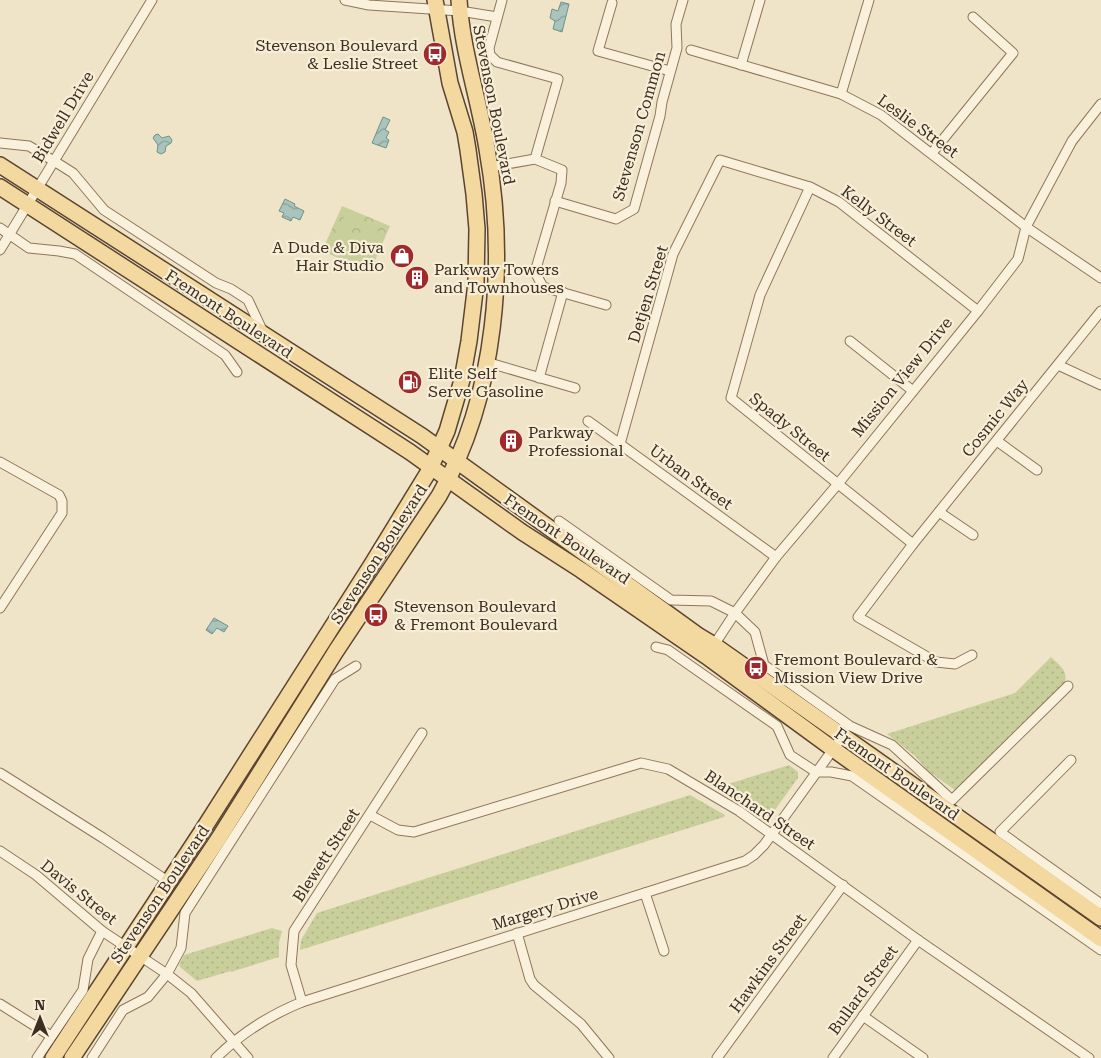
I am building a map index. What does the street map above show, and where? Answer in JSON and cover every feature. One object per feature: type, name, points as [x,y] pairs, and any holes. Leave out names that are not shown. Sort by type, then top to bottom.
[{"type":"main road","name":"Stevenson Boulevard","points":[[53,1058],[169,882],[372,564],[431,467],[440,448],[456,402],[468,352],[474,301],[477,247],[474,194],[465,132],[450,83],[436,5]]},
{"type":"main road","name":"Stevenson Boulevard","points":[[72,1058],[219,838],[279,741],[448,479],[457,461],[472,419],[486,362],[491,332],[496,270],[496,225],[490,167],[465,50],[459,6]]},
{"type":"main road","name":"Fremont Boulevard","points":[[0,165],[440,448],[699,636],[710,651],[833,750],[1101,939]]},
{"type":"main road","name":"Fremont Boulevard","points":[[0,187],[431,467],[517,528],[581,570],[842,737],[1101,918]]},
{"type":"street","name":"Bidwell Drive","points":[[0,250],[152,0]]},
{"type":"street","points":[[345,0],[369,5],[459,6],[498,17]]},
{"type":"street","points":[[502,0],[489,48],[490,55],[497,62],[558,79],[535,159]]},
{"type":"street","name":"Stevenson Common","points":[[555,202],[616,219],[634,209],[677,48],[676,24],[683,0]]},
{"type":"street","points":[[740,65],[760,0]]},
{"type":"street","points":[[841,94],[868,0]]},
{"type":"street","points":[[612,3],[598,51],[670,71]]},
{"type":"street","points":[[932,153],[1012,53],[973,17]]},
{"type":"street","name":"Leslie Street","points":[[691,50],[841,94],[881,115],[1026,227],[1101,278]]},
{"type":"street","name":"Mission View Drive","points":[[710,651],[776,557],[913,392],[1018,259],[1026,227],[1072,141],[1101,104]]},
{"type":"street","name":"Fremont Boulevard","points":[[0,143],[29,146],[55,161],[73,173],[104,210],[218,284],[231,289],[248,300],[264,336]]},
{"type":"street","points":[[490,167],[535,159],[562,170],[535,272],[543,287],[606,305]]},
{"type":"street","name":"Kelly Street","points":[[720,160],[810,187],[840,202],[978,311]]},
{"type":"street","name":"Detjen Street","points":[[620,444],[674,254],[720,160]]},
{"type":"street","name":"Spady Street","points":[[810,187],[760,295],[731,398],[837,485],[913,544]]},
{"type":"street","points":[[0,228],[29,248],[58,250],[75,254],[225,355],[237,372]]},
{"type":"street","points":[[539,378],[563,292]]},
{"type":"street","name":"Cosmic Way","points":[[972,655],[955,664],[936,662],[858,617],[913,544],[1101,311]]},
{"type":"street","points":[[850,341],[913,392]]},
{"type":"street","points":[[486,362],[575,388]]},
{"type":"street","points":[[1058,365],[1101,385]]},
{"type":"street","name":"Urban Street","points":[[588,421],[776,557]]},
{"type":"street","points":[[996,441],[1037,470]]},
{"type":"street","points":[[0,462],[59,495],[62,501],[62,513],[0,608]]},
{"type":"street","points":[[939,512],[973,536]]},
{"type":"street","name":"Fremont Boulevard","points":[[559,522],[672,600],[711,601],[735,613],[755,632],[764,665],[850,726],[892,745],[952,800],[1068,686]]},
{"type":"street","name":"Fremont Boulevard","points":[[656,647],[668,650],[777,726],[790,755],[816,772],[831,772],[852,776],[1101,950]]},
{"type":"street","name":"Stevenson Boulevard","points":[[92,1058],[123,1010],[148,997],[166,974],[181,948],[185,913],[335,679],[356,666]]},
{"type":"street","name":"Blewett Street","points":[[302,1002],[291,965],[294,931],[422,733]]},
{"type":"street","name":"Margery Drive","points":[[216,1058],[233,1042],[262,1021],[302,1002],[745,861],[754,856],[842,737]]},
{"type":"street","points":[[1071,760],[1000,832],[1101,904]]},
{"type":"street","name":"Blanchard Street","points":[[370,815],[398,830],[414,832],[641,763],[668,769],[739,811],[918,940],[1089,1058]]},
{"type":"street","points":[[0,773],[169,882]]},
{"type":"street","name":"Davis Street","points":[[0,851],[36,875],[102,931],[127,946],[191,993],[248,1058]]},
{"type":"street","name":"Hawkins Street","points":[[717,1058],[843,885]]},
{"type":"street","points":[[646,893],[664,950]]},
{"type":"street","name":"Stevenson Boulevard","points":[[37,1058],[83,990],[88,959],[102,931]]},
{"type":"street","points":[[517,933],[530,979],[534,985],[581,1024],[610,1058]]},
{"type":"street","name":"Bullard Street","points":[[833,1058],[918,940]]},
{"type":"street","points":[[0,1004],[51,1036]]},
{"type":"street","points":[[863,1016],[923,1058]]},
{"type":"green space","points":[[342,206],[390,226],[370,272],[322,251]]},
{"type":"green space","points":[[344,216],[356,221],[344,248],[332,243]]},
{"type":"green space","points":[[366,226],[378,231],[366,258],[354,253]]},
{"type":"green space","points":[[1051,657],[1064,671],[1065,682],[955,790],[928,771],[915,756],[887,734],[1015,693]]},
{"type":"green space","points":[[789,765],[798,772],[798,778],[769,818],[719,787]]},
{"type":"green space","points":[[690,795],[725,815],[724,817],[300,950],[301,940],[317,913]]},
{"type":"green space","points":[[272,928],[282,931],[279,943],[279,957],[197,981],[179,965],[184,955]]},
{"type":"water","points":[[561,2],[569,4],[562,32],[553,29],[555,21],[550,18],[552,9],[558,11]]},
{"type":"water","points":[[383,117],[390,120],[385,130],[389,132],[386,138],[389,140],[386,148],[372,143]]},
{"type":"water","points":[[158,134],[162,138],[169,136],[172,140],[166,146],[165,152],[161,154],[157,152],[158,145],[153,138]]},
{"type":"water","points":[[285,199],[304,211],[300,220],[293,217],[291,221],[282,217],[284,213],[279,211]]},
{"type":"water","points":[[214,618],[228,626],[224,632],[217,628],[212,634],[206,630]]},
{"type":"place","name":"Stevenson Boulevard & Leslie Street","points":[[435,54]]},
{"type":"place","name":"A Dude & Diva Hair Studio","points":[[402,256]]},
{"type":"place","name":"Parkway Towers and Townhouses","points":[[417,278]]},
{"type":"place","name":"Elite Self Serve Gasoline","points":[[410,382]]},
{"type":"place","name":"Parkway Professional","points":[[511,441]]},
{"type":"place","name":"Stevenson Boulevard & Fremont Boulevard","points":[[376,615]]},
{"type":"place","name":"Fremont Boulevard & Mission View Drive","points":[[756,668]]}]
